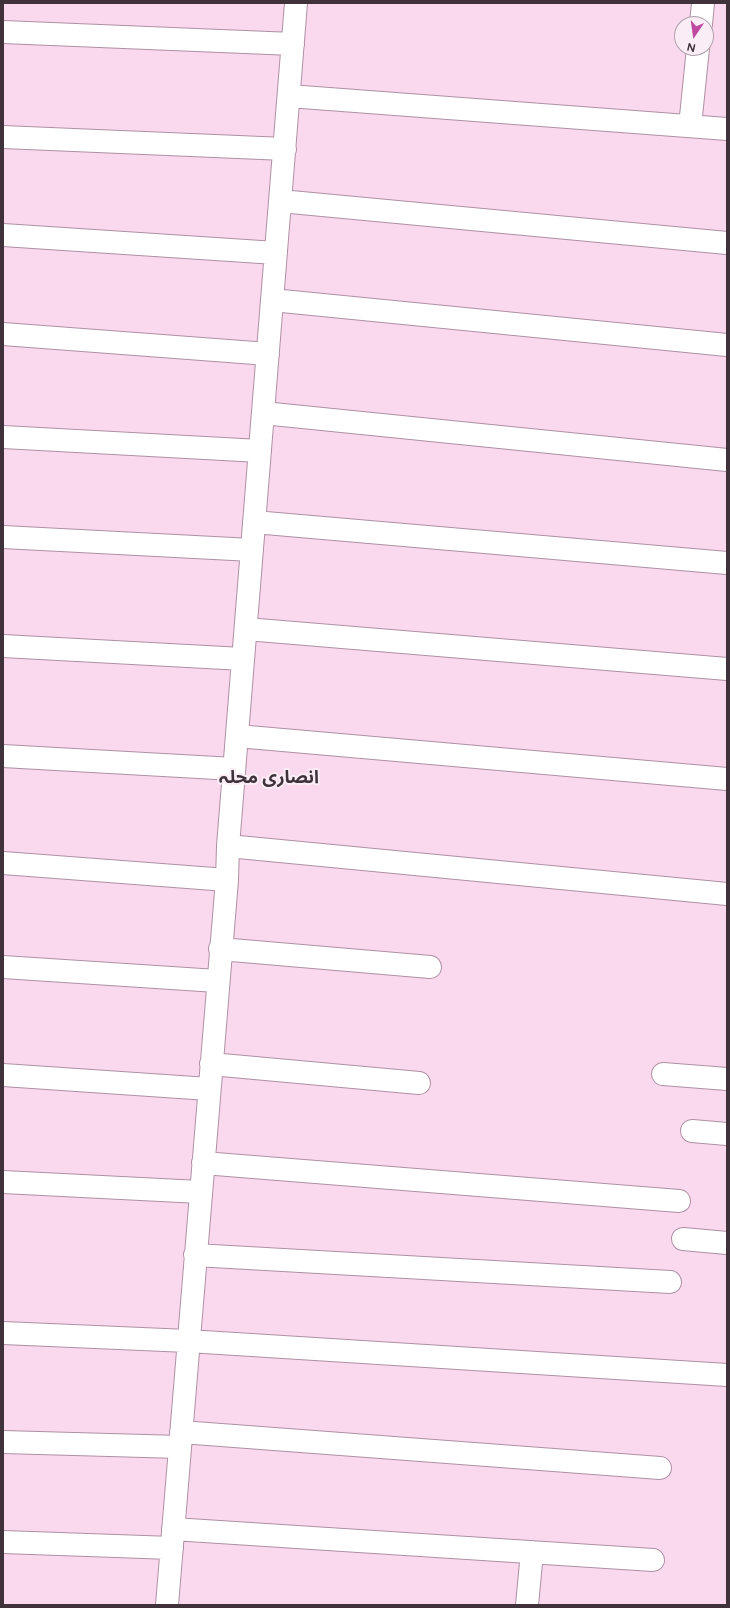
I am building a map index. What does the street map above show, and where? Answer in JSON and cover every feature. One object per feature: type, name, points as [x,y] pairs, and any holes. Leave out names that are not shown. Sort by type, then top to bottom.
[{"type":"street","points":[[167,1605],[217,981],[227,880],[228,846],[296,3]]},
{"type":"street","points":[[702,16],[703,3]]},
{"type":"street","points":[[3,32],[293,44]]},
{"type":"street","points":[[690,126],[697,56]]},
{"type":"street","points":[[289,96],[727,129]]},
{"type":"street","points":[[3,137],[285,149]]},
{"type":"street","points":[[280,201],[727,243]]},
{"type":"street","points":[[3,235],[276,253]]},
{"type":"street","points":[[272,300],[727,345]]},
{"type":"street","points":[[3,334],[268,354]]},
{"type":"street","points":[[263,413],[727,460]]},
{"type":"street","points":[[3,437],[260,450]]},
{"type":"street","points":[[254,522],[727,563]]},
{"type":"street","points":[[3,537],[252,550]]},
{"type":"street","points":[[246,629],[727,669]]},
{"type":"street","points":[[3,646],[243,659]]},
{"type":"street","points":[[237,736],[727,778]]},
{"type":"street","points":[[3,756],[234,770]]},
{"type":"street","points":[[228,846],[727,894]]},
{"type":"street","points":[[3,863],[227,880]]},
{"type":"street","points":[[220,949],[430,967]]},
{"type":"street","points":[[3,968],[217,981]]},
{"type":"street","points":[[211,1064],[419,1082]]},
{"type":"street","points":[[663,1074],[727,1079]]},
{"type":"street","points":[[3,1075],[209,1089]]},
{"type":"street","points":[[692,1131],[727,1134]]},
{"type":"street","points":[[203,1163],[680,1201]]},
{"type":"street","points":[[3,1182],[200,1192]]},
{"type":"street","points":[[683,1239],[727,1243]]},
{"type":"street","points":[[195,1255],[670,1282]]},
{"type":"street","points":[[3,1333],[188,1341],[727,1375]]},
{"type":"street","points":[[3,1442],[180,1439],[660,1468]]},
{"type":"street","points":[[3,1542],[172,1539],[532,1552],[653,1560]]},
{"type":"street","points":[[527,1605],[532,1552]]},
{"type":"district","name":"انصاری محلہ","points":[[269,778]]}]
